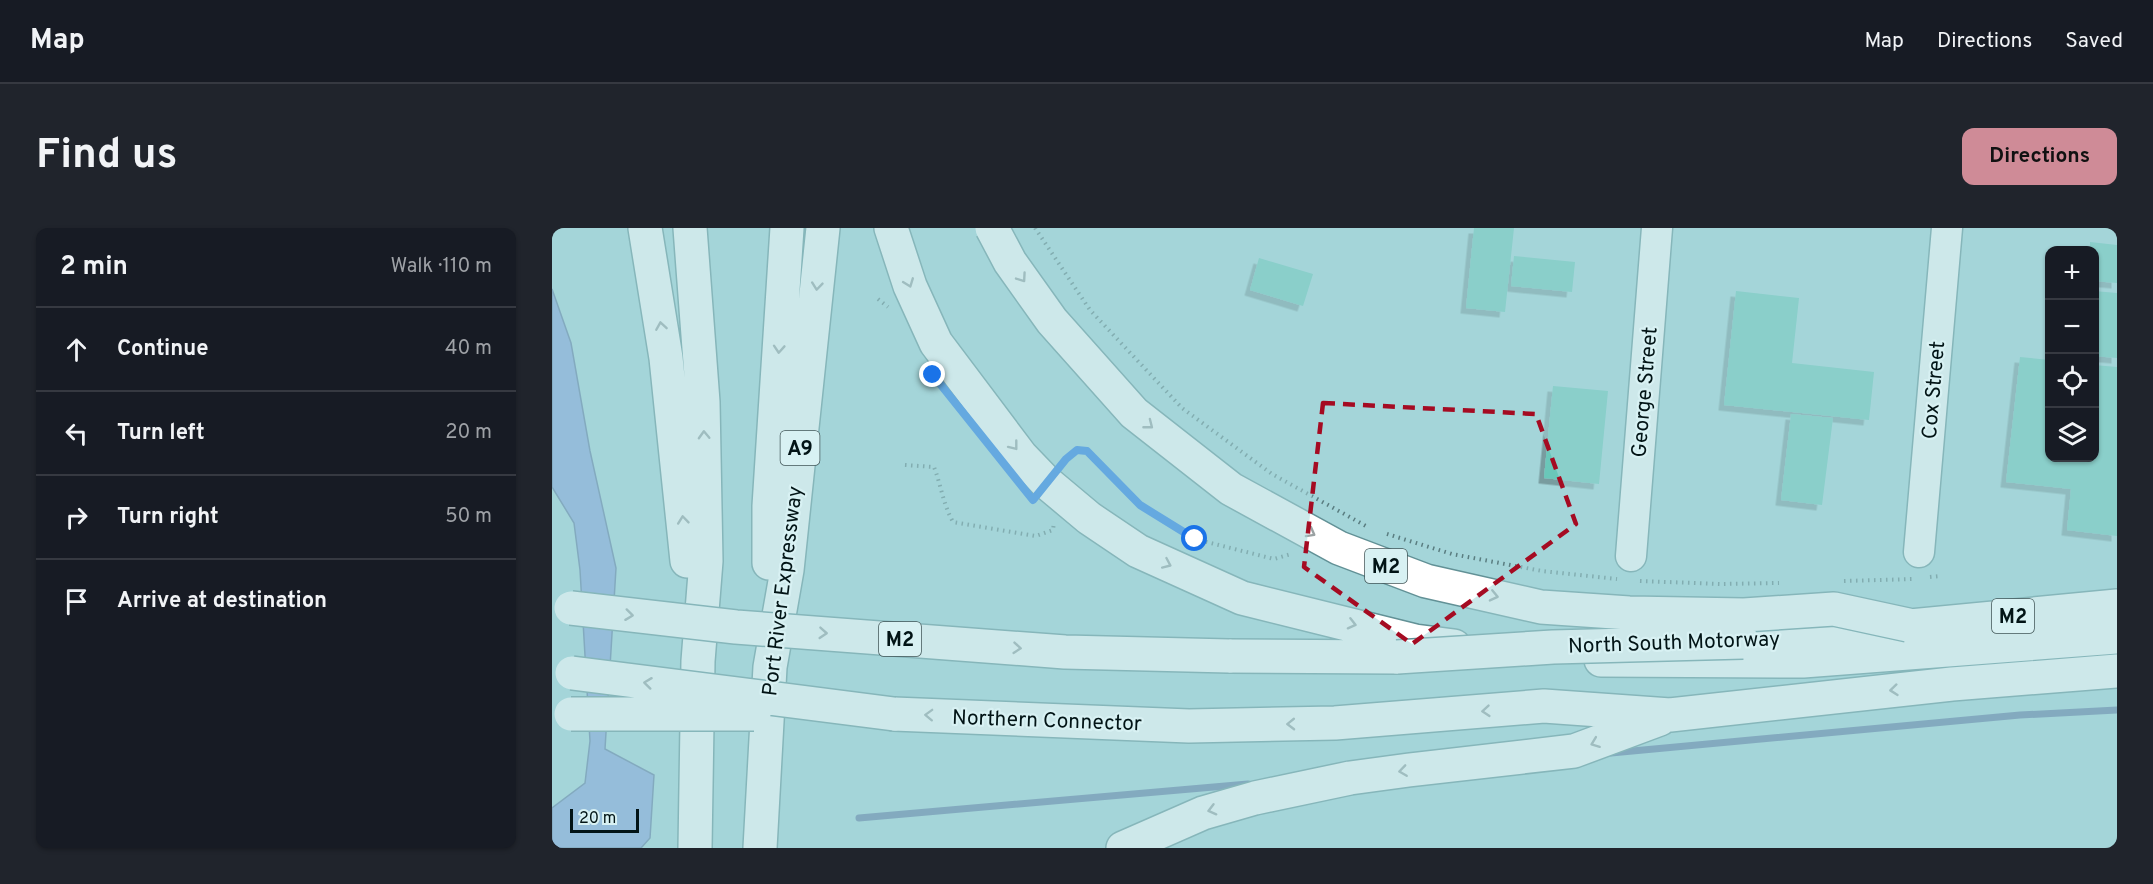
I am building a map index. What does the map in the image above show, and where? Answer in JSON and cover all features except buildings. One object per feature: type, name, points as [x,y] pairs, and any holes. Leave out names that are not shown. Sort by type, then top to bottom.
[{"type":"highway","points":[[645,228],[666,358],[698,662]]},
{"type":"highway","points":[[690,228],[705,464],[706,561],[698,662],[695,848]]},
{"type":"highway","points":[[770,667],[769,506],[787,228]]},
{"type":"highway","name":"Port River Expressway","points":[[760,848],[770,667],[787,570],[823,228]]},
{"type":"highway","points":[[891,228],[910,286],[936,343],[982,406],[1046,482],[1089,518],[1138,551],[1242,598],[1415,641],[1513,655],[1583,660],[1803,661],[2117,637]]},
{"type":"highway","name":"M2","points":[[992,228],[1010,262],[1052,321],[1134,413],[1231,489],[1339,548],[1426,581],[1541,607],[1629,613],[1744,615],[1834,609],[1908,625]]},
{"type":"highway","name":"North South Motorway","points":[[558,605],[736,627],[1065,652],[1397,657],[1553,647],[1743,642],[2117,606]]},
{"type":"highway","points":[[1123,848],[1203,813],[1255,798],[1350,778],[1397,771],[1574,751],[1670,715],[1952,684],[2117,671]]},
{"type":"highway","name":"Northern Connector","points":[[562,672],[894,714],[1189,726],[1335,723],[1544,706],[1670,715]]},
{"type":"highway","points":[[561,714],[894,714]]},
{"type":"street","name":"George Street","points":[[1628,572],[1658,228]]},
{"type":"street","name":"Cox Street","points":[[1919,552],[1947,228]]},
{"type":"path","points":[[1035,228],[1090,310],[1182,408],[1272,474],[1371,529]]},
{"type":"path","points":[[878,299],[892,310]]},
{"type":"path","points":[[1046,482],[1077,450],[1087,451],[1140,505],[1195,539],[1274,559]]},
{"type":"path","points":[[905,465],[934,467],[941,485],[944,507],[953,522],[1036,536],[1053,530],[1054,520]]},
{"type":"path","points":[[1381,532],[1452,554],[1542,571],[1628,572],[1721,584],[1780,582]]},
{"type":"path","points":[[1838,581],[1940,576]]},
{"type":"highlighted area","points":[[1323,403],[1536,414],[1576,524],[1412,644],[1304,567]]},
{"type":"water","points":[[552,289],[571,343],[590,451],[616,568],[605,749],[654,775],[650,838],[641,848],[552,848],[552,808],[585,783],[590,741],[580,570],[574,523],[552,487]]},
{"type":"waterway","points":[[1611,753],[2020,715],[2117,710]]},
{"type":"waterway","points":[[859,818],[1248,784]]},
{"type":"route","points":[[933,375],[1033,500],[1066,459],[1077,450],[1087,451],[1140,505],[1195,539]]}]
